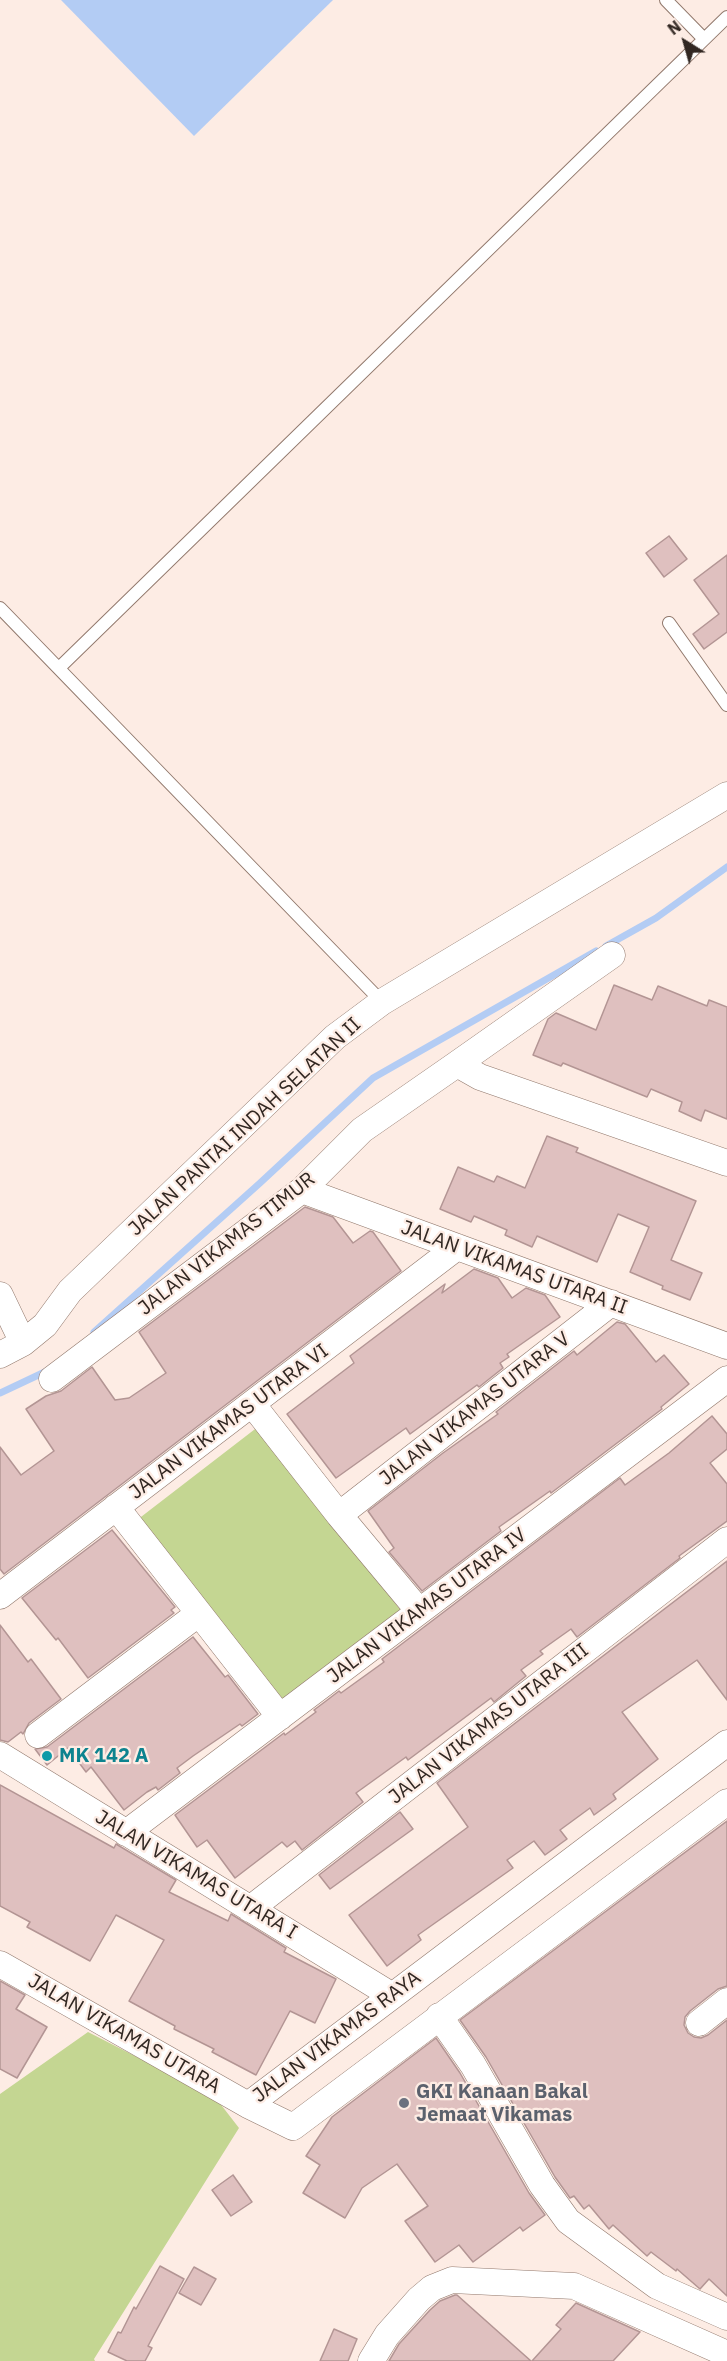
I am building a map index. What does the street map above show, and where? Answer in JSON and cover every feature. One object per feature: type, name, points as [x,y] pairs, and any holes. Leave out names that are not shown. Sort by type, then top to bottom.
[{"type":"street","name":"JALAN PANTAI INDAH SELATAN II","points":[[0,1355],[23,1343],[45,1324],[70,1291],[335,1037],[382,1002],[727,795]]},
{"type":"street","name":"JALAN VIKAMAS TIMUR","points":[[52,1379],[302,1190],[362,1130],[612,956]]},
{"type":"street","points":[[457,1064],[480,1077],[727,1163]]},
{"type":"street","name":"JALAN VIKAMAS UTARA II","points":[[302,1190],[727,1346]]},
{"type":"street","name":"JALAN VIKAMAS UTARA VI","points":[[0,1596],[457,1247]]},
{"type":"street","points":[[0,1295],[23,1343]]},
{"type":"street","name":"JALAN VIKAMAS UTARA V","points":[[339,1515],[611,1303]]},
{"type":"street","name":"JALAN VIKAMAS UTARA IV","points":[[126,1833],[727,1379]]},
{"type":"street","points":[[253,1405],[339,1515],[419,1611]]},
{"type":"street","points":[[116,1507],[280,1717]]},
{"type":"street","name":"JALAN VIKAMAS UTARA III","points":[[250,1909],[727,1540]]},
{"type":"street","points":[[38,1735],[198,1614]]},
{"type":"street","name":"JALAN VIKAMAS RAYA","points":[[727,1743],[391,1995],[252,2107],[292,2127],[296,2125],[727,1802]]},
{"type":"street","name":"JALAN VIKAMAS UTARA I","points":[[0,1755],[391,1995]]},
{"type":"street","name":"JALAN VIKAMAS UTARA","points":[[0,1964],[252,2107]]},
{"type":"street","points":[[699,2023],[727,2001]]},
{"type":"street","points":[[439,2016],[472,2065],[542,2185],[568,2221],[657,2286],[727,2318]]},
{"type":"street","points":[[371,2361],[387,2335],[418,2300],[432,2288],[452,2280],[574,2286],[727,2354]]},
{"type":"lane","points":[[666,0],[704,39]]},
{"type":"lane","points":[[58,668],[727,17]]},
{"type":"lane","points":[[0,608],[382,1002]]},
{"type":"lane","points":[[669,623],[727,705]]},
{"type":"green space","points":[[259,1426],[405,1616],[284,1710],[137,1520]]},
{"type":"green space","points":[[88,2032],[215,2097],[239,2128],[94,2359],[95,2361],[0,2361],[0,2094]]},
{"type":"water","points":[[61,0],[333,0],[194,136]]},
{"type":"building","points":[[669,536],[687,559],[664,577],[646,553]]},
{"type":"building","points":[[727,555],[727,632],[704,649],[693,634],[719,614],[694,580]]},
{"type":"building","points":[[614,985],[652,1000],[658,986],[707,1006],[709,1000],[727,1007],[727,1119],[705,1110],[701,1121],[679,1111],[682,1102],[651,1089],[647,1097],[563,1063],[561,1066],[533,1055],[548,1019],[556,1013],[596,1030]]},
{"type":"building","points":[[547,1136],[578,1148],[576,1152],[696,1201],[671,1260],[702,1273],[690,1300],[662,1289],[663,1286],[630,1272],[649,1227],[618,1214],[597,1262],[537,1236],[532,1247],[505,1235],[507,1230],[474,1216],[471,1222],[440,1209],[458,1167],[494,1182],[497,1176],[525,1188]]},
{"type":"building","points":[[305,1207],[333,1217],[353,1243],[370,1231],[373,1232],[401,1271],[4,1574],[0,1569],[0,1447],[21,1475],[54,1451],[26,1409],[46,1396],[61,1391],[92,1367],[115,1400],[129,1398],[166,1373],[139,1332]]},
{"type":"building","points":[[474,1269],[498,1278],[512,1298],[526,1288],[545,1295],[560,1317],[507,1354],[509,1357],[500,1363],[503,1368],[479,1387],[477,1385],[410,1434],[406,1428],[336,1478],[287,1414],[354,1363],[350,1356],[445,1284],[442,1293]]},
{"type":"building","points":[[617,1322],[625,1324],[656,1362],[664,1355],[689,1384],[661,1407],[662,1409],[551,1493],[550,1491],[499,1527],[501,1531],[422,1591],[389,1552],[394,1548],[368,1511],[498,1414],[496,1412],[574,1351],[577,1355]]},
{"type":"building","points":[[712,1416],[727,1434],[727,1449],[710,1463],[727,1484],[727,1521],[577,1637],[571,1629],[540,1651],[543,1654],[521,1670],[526,1676],[494,1702],[491,1698],[408,1760],[406,1757],[356,1793],[363,1802],[302,1850],[295,1841],[287,1847],[282,1842],[235,1878],[207,1840],[197,1847],[175,1815],[284,1733],[285,1735],[316,1712],[314,1710],[339,1691],[341,1693],[384,1662],[382,1659],[620,1478],[625,1485],[669,1453]]},
{"type":"building","points":[[112,1530],[175,1607],[171,1610],[174,1613],[88,1678],[58,1638],[56,1640],[22,1598]]},
{"type":"building","points":[[727,1561],[727,1700],[697,1660],[622,1712],[658,1759],[613,1794],[616,1799],[594,1815],[590,1808],[560,1830],[567,1839],[545,1855],[534,1841],[507,1860],[513,1868],[418,1935],[421,1940],[387,1966],[349,1915],[468,1827],[437,1783]]},
{"type":"building","points":[[0,1625],[28,1662],[31,1659],[61,1699],[29,1723],[23,1734],[21,1732],[8,1742],[0,1740]]},
{"type":"building","points":[[193,1637],[225,1677],[228,1675],[258,1714],[193,1756],[177,1768],[180,1773],[158,1790],[156,1787],[147,1792],[124,1810],[91,1767],[86,1772],[68,1748],[47,1765],[35,1749],[47,1747]]},
{"type":"building","points":[[0,1785],[114,1848],[116,1844],[176,1880],[169,1892],[228,1921],[231,1914],[286,1948],[284,1952],[336,1979],[315,2023],[290,2011],[256,2075],[212,2052],[214,2049],[174,2029],[175,2026],[129,2001],[164,1940],[116,1915],[90,1961],[27,1927],[30,1922],[0,1906]]},
{"type":"building","points":[[400,1812],[413,1829],[330,1889],[319,1875]]},
{"type":"building","points":[[727,1821],[727,1986],[718,1989],[690,2011],[685,2017],[684,2025],[688,2033],[701,2038],[727,2020],[727,2296],[709,2279],[700,2289],[677,2269],[676,2271],[651,2252],[647,2256],[613,2225],[609,2229],[589,2205],[584,2209],[574,2196],[570,2198],[555,2177],[486,2057],[460,2020]]},
{"type":"building","points":[[0,1981],[25,1995],[16,2009],[47,2027],[17,2078],[0,2069]]},
{"type":"building","points":[[436,2038],[460,2073],[529,2193],[545,2215],[523,2231],[520,2227],[473,2262],[459,2245],[435,2262],[405,2221],[428,2206],[397,2164],[362,2188],[345,2218],[303,2193],[320,2165],[306,2156],[332,2117]]},
{"type":"building","points":[[233,2175],[252,2202],[231,2216],[212,2190]]},
{"type":"building","points":[[160,2266],[184,2279],[148,2346],[152,2348],[145,2361],[127,2361],[108,2352]]},
{"type":"building","points":[[194,2267],[216,2279],[201,2305],[179,2293]]},
{"type":"building","points":[[455,2295],[531,2361],[389,2361],[399,2344],[430,2310],[440,2301]]},
{"type":"building","points":[[576,2303],[640,2332],[613,2361],[532,2361],[561,2329],[556,2325]]},
{"type":"building","points":[[334,2329],[357,2339],[348,2361],[320,2361]]},
{"type":"waterway","points":[[606,946],[656,918],[727,867]]},
{"type":"waterway","points":[[94,1332],[373,1078],[596,951]]},
{"type":"waterway","points":[[0,1393],[49,1370]]},
{"type":"place","name":"MK 142 A","points":[[47,1756]]},
{"type":"place","name":"GKI Kanaan Bakal Jemaat Vikamas","points":[[404,2103]]}]
